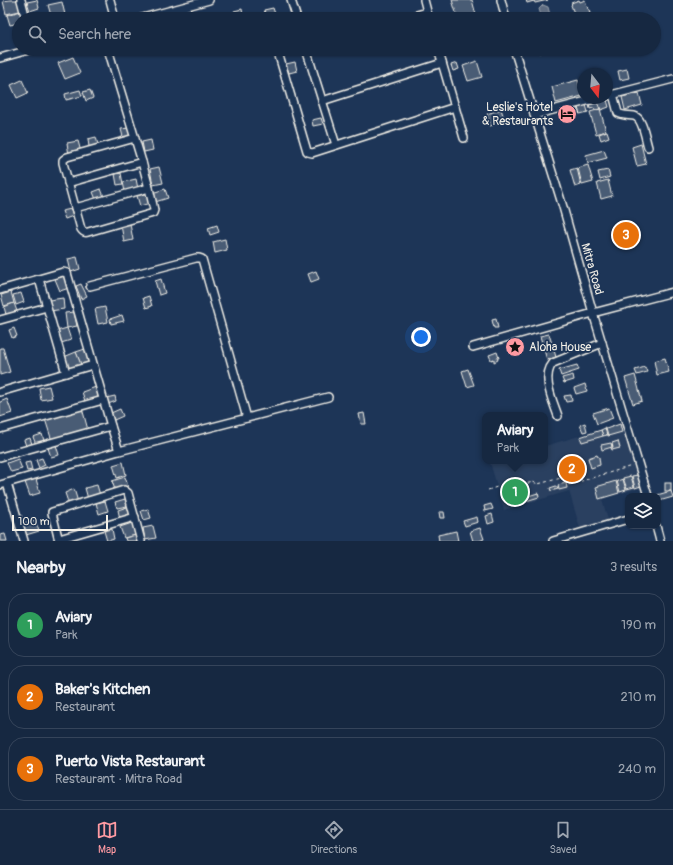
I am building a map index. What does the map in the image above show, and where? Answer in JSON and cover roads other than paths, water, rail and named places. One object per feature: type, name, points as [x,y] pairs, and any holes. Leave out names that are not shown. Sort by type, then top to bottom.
[{"type":"street","points":[[21,0],[24,12]]},
{"type":"street","points":[[110,0],[113,12]]},
{"type":"street","points":[[165,12],[209,0]]},
{"type":"street","points":[[291,0],[295,12]]},
{"type":"street","points":[[424,0],[427,12]]},
{"type":"street","points":[[501,0],[504,12]]},
{"type":"street","points":[[0,58],[12,55]]},
{"type":"street","points":[[110,56],[135,138],[142,162],[154,208],[153,212],[150,214],[85,233],[83,232],[68,183],[63,160],[65,158],[135,138]]},
{"type":"street","points":[[279,56],[308,152],[312,153],[455,107]]},
{"type":"street","points":[[308,56],[336,145]]},
{"type":"street","points":[[440,56],[464,138]]},
{"type":"street","name":"Mitra Road","points":[[516,56],[563,207],[647,493]]},
{"type":"street","points":[[322,101],[442,63]]},
{"type":"street","points":[[613,94],[673,79]]},
{"type":"street","points":[[613,102],[618,113],[622,115],[635,116],[640,120],[648,147]]},
{"type":"street","points":[[534,115],[577,104]]},
{"type":"street","points":[[68,183],[142,162]]},
{"type":"street","points":[[75,208],[149,188]]},
{"type":"street","points":[[90,286],[196,258],[202,259],[247,418]]},
{"type":"street","points":[[0,290],[63,272],[68,274],[110,426],[119,451]]},
{"type":"street","points":[[39,279],[66,373]]},
{"type":"street","points":[[474,347],[673,292]]},
{"type":"street","points":[[0,320],[47,307]]},
{"type":"street","points":[[558,416],[548,388],[550,366],[553,363],[602,343]]},
{"type":"street","points":[[0,392],[93,366]]},
{"type":"street","points":[[24,541],[4,484],[119,451],[328,397]]},
{"type":"street","points":[[0,429],[103,400]]},
{"type":"street","points":[[0,457],[110,426]]},
{"type":"street","points":[[135,517],[59,540],[52,512],[125,490],[128,492],[135,517],[141,541]]},
{"type":"street","points":[[553,541],[625,520]]},
{"type":"street","points":[[657,529],[660,541]]},
{"type":"place","name":"Leslie's Hotel & Restaurants","points":[[567,114]]},
{"type":"place","name":"Puerto Vista Restaurant","points":[[626,235]]},
{"type":"place","name":"Aloha House","points":[[515,347]]},
{"type":"place","name":"Baker's Kitchen","points":[[572,469]]},
{"type":"place","name":"Aviary","points":[[515,492]]}]
